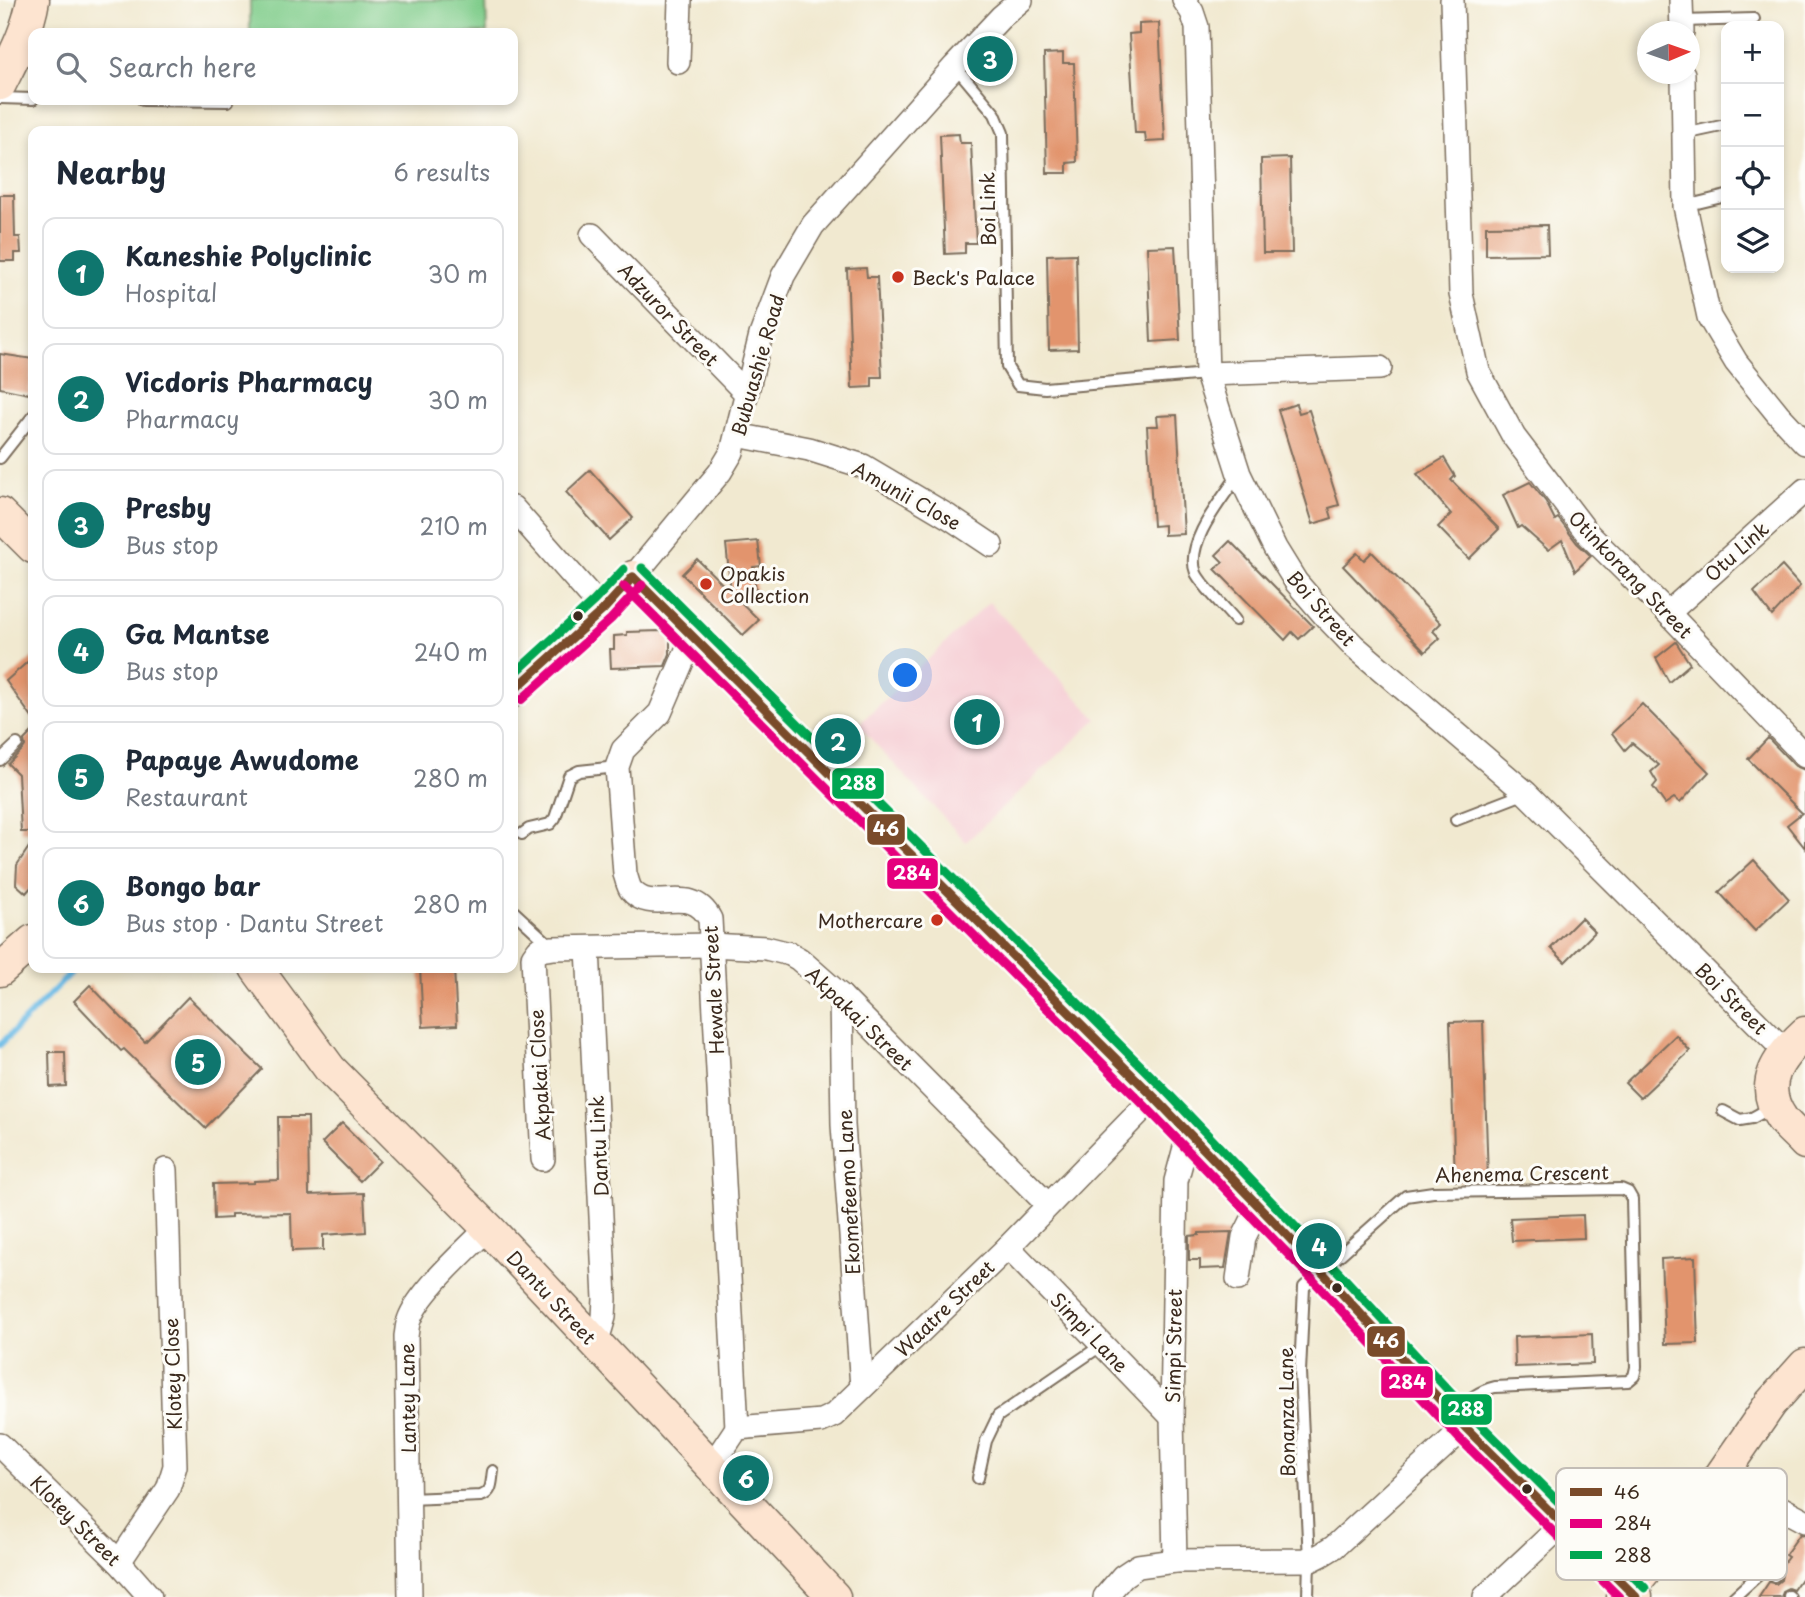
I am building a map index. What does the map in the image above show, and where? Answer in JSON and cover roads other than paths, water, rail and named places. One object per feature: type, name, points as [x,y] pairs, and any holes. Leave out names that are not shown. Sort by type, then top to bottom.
[{"type":"street","points":[[0,84],[22,42],[33,0]]},
{"type":"street","points":[[678,62],[680,0]]},
{"type":"street","name":"Bubuashie Road","points":[[518,686],[603,610],[634,578],[720,472],[732,452],[761,335],[783,276],[813,225],[955,66],[996,8],[1021,0]]},
{"type":"street","name":"Boi Street","points":[[1184,0],[1197,27],[1207,374],[1239,474],[1275,548],[1296,582],[1354,646],[1526,793],[1795,1042]]},
{"type":"street","name":"Otinkorang Street","points":[[1452,0],[1461,294],[1478,371],[1514,437],[1588,534],[1805,756]]},
{"type":"street","points":[[1683,84],[1685,206],[1709,317],[1737,362],[1805,443]]},
{"type":"street","name":"Adzuror Street","points":[[592,235],[746,393]]},
{"type":"street","points":[[1207,374],[1380,368]]},
{"type":"street","name":"Amunii Close","points":[[737,435],[809,449],[863,466],[991,545]]},
{"type":"street","name":"Otu Link","points":[[1668,613],[1805,489]]},
{"type":"street","points":[[0,514],[28,542]]},
{"type":"street","points":[[518,514],[603,610]]},
{"type":"street","points":[[634,578],[1154,1097],[1460,1420],[1556,1517]]},
{"type":"street","points":[[617,767],[624,750],[660,713],[694,636]]},
{"type":"street","name":"Hewale Street","points":[[617,767],[625,874],[632,890],[644,899],[698,903],[710,919],[737,1429]]},
{"type":"street","points":[[0,970],[28,945]]},
{"type":"street","name":"Akpakai Street","points":[[545,949],[711,945],[766,948],[790,954],[841,996],[1048,1205]]},
{"type":"street","name":"Dantu Link","points":[[588,948],[605,1299],[604,1317],[596,1344]]},
{"type":"street","name":"Akpakai Close","points":[[543,1159],[533,957],[545,949]]},
{"type":"street","name":"Dantu Street","points":[[276,981],[314,1048],[330,1069],[488,1228],[834,1597]]},
{"type":"street","name":"Ekomefeemo Lane","points":[[841,996],[843,1125],[862,1387]]},
{"type":"street","points":[[1795,1042],[1773,1072],[1771,1093],[1782,1119],[1805,1143]]},
{"type":"street","name":"Waatre Street","points":[[737,1429],[821,1421],[834,1415],[1008,1247],[1154,1097]]},
{"type":"street","name":"Simpi Street","points":[[1175,1561],[1172,1417],[1176,1181],[1189,1133]]},
{"type":"street","name":"Klotey Close","points":[[119,1562],[168,1489],[175,1466],[166,1170]]},
{"type":"street","points":[[1238,1279],[1244,1237],[1259,1207]]},
{"type":"street","name":"Lantey Lane","points":[[411,1597],[406,1336],[409,1320],[436,1282],[488,1228]]},
{"type":"street","name":"Simpi Lane","points":[[1008,1247],[1172,1417]]},
{"type":"street","points":[[1727,1468],[1771,1403],[1805,1365]]},
{"type":"street","points":[[1105,1597],[1123,1576],[1138,1566],[1175,1561],[1309,1560],[1321,1555],[1334,1547],[1460,1420]]},
{"type":"street","points":[[711,1467],[737,1429]]},
{"type":"street","name":"Klotey Street","points":[[0,1445],[119,1562],[150,1597]]},
{"type":"street","points":[[1787,1513],[1805,1521]]},
{"type":"street","points":[[1485,1597],[1556,1531]]},
{"type":"street","points":[[1615,1580],[1629,1595],[1641,1580]]},
{"type":"lane","points":[[1682,18],[1754,19]]},
{"type":"lane","name":"Boi Link","points":[[955,66],[995,114],[1003,133],[1007,367],[1018,385],[1045,388],[1207,374]]},
{"type":"lane","points":[[0,98],[28,99]]},
{"type":"lane","points":[[1684,134],[1721,126]]},
{"type":"lane","points":[[1685,206],[1721,197]]},
{"type":"lane","points":[[0,458],[28,422]]},
{"type":"lane","points":[[1235,620],[1196,574],[1193,554],[1204,526],[1239,474]]},
{"type":"lane","points":[[0,760],[17,744]]},
{"type":"lane","points":[[522,834],[529,829],[550,824],[555,818],[569,776],[579,771],[617,767]]},
{"type":"lane","points":[[1456,820],[1526,793]]},
{"type":"lane","points":[[518,917],[545,949]]},
{"type":"lane","points":[[1723,1111],[1740,1120],[1752,1118],[1775,1106]]},
{"type":"lane","name":"Ahenema Crescent","points":[[1322,1272],[1406,1196],[1433,1192],[1620,1189],[1631,1195],[1636,1367],[1634,1376],[1628,1381],[1486,1389],[1472,1397],[1460,1420]]},
{"type":"lane","name":"Bonanza Lane","points":[[1308,1597],[1309,1560],[1300,1372],[1304,1287],[1322,1272]]},
{"type":"lane","points":[[978,1478],[986,1441],[998,1416],[1102,1345]]},
{"type":"lane","points":[[409,1499],[487,1494],[491,1489],[493,1471]]},
{"type":"lane","points":[[1734,1597],[1758,1580]]},
{"type":"waterway","points":[[0,1045],[71,973]]},
{"type":"place","name":"Presby","points":[[990,59]]},
{"type":"place","name":"Beck's Palace","points":[[898,277]]},
{"type":"place","name":"Opakis Collection","points":[[706,584]]},
{"type":"place","name":"Kaneshie Polyclinic","points":[[977,722]]},
{"type":"place","name":"Vicdoris Pharmacy","points":[[838,741]]},
{"type":"place","name":"Mothercare","points":[[937,920]]},
{"type":"place","name":"Papaye Awudome","points":[[198,1062]]},
{"type":"place","name":"Ga Mantse","points":[[1319,1246]]},
{"type":"place","name":"Bongo bar","points":[[746,1478]]}]
